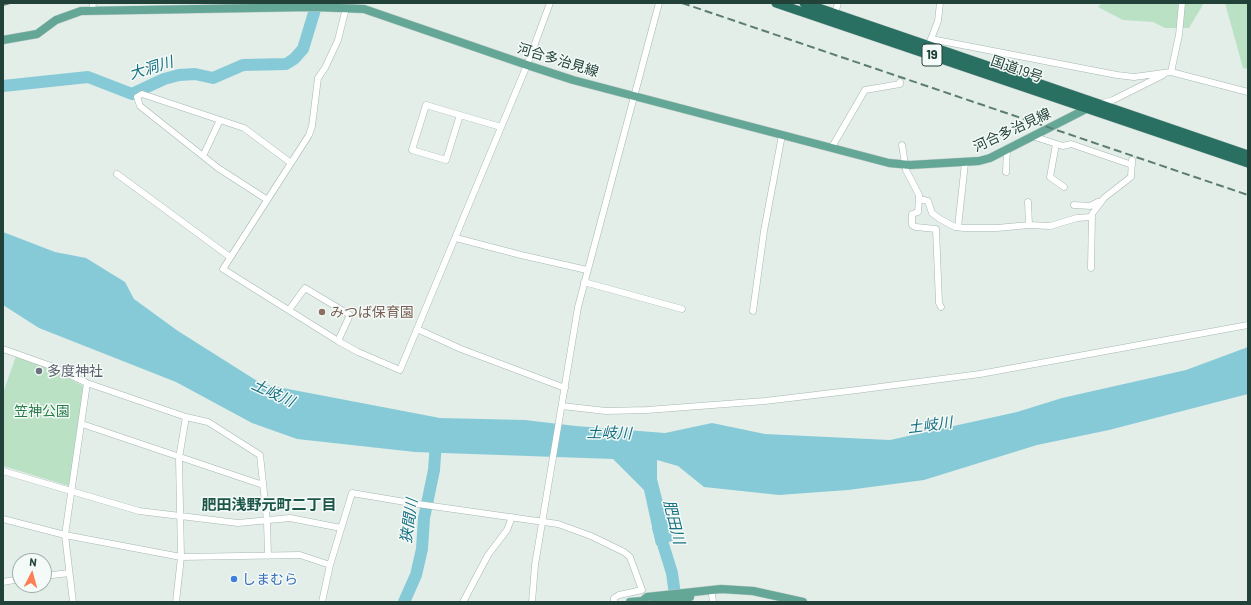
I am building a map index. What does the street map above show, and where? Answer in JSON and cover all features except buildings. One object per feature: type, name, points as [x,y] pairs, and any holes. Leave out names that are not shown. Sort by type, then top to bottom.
[{"type":"highway","name":"国道19号","points":[[776,3],[834,18],[928,46],[1248,155]]},
{"type":"highway","name":"国道19号","points":[[804,3],[834,18]]},
{"type":"highway","name":"国道19号","points":[[928,46],[1087,108],[1248,163]]},
{"type":"main road","name":"河合多治見線","points":[[3,40],[37,34],[64,16],[93,7],[316,7],[364,9],[526,65],[888,163],[904,164],[979,162],[1087,108],[1099,104]]},
{"type":"main road","points":[[655,602],[710,595],[721,588],[762,593],[803,602]]},
{"type":"main road","points":[[630,602],[710,595]]},
{"type":"street","points":[[346,8],[338,40],[325,68],[318,78],[312,126],[291,163],[223,269],[338,341],[358,352],[400,370],[456,238],[550,3]]},
{"type":"street","points":[[532,602],[535,565],[586,270],[659,3]]},
{"type":"street","points":[[834,18],[838,3]]},
{"type":"street","points":[[940,3],[938,21],[928,46],[1134,77],[1170,72],[1248,92]]},
{"type":"street","points":[[1170,72],[1179,35],[1182,3]]},
{"type":"street","points":[[1099,104],[1113,100],[1126,92],[1170,72]]},
{"type":"street","points":[[832,147],[865,90],[900,84],[900,82]]},
{"type":"street","points":[[266,200],[218,168],[140,106],[137,97],[142,94],[244,128],[291,163]]},
{"type":"street","points":[[460,115],[446,160],[412,150],[426,105],[501,127]]},
{"type":"street","points":[[203,156],[220,120]]},
{"type":"street","points":[[753,311],[764,231],[782,135]]},
{"type":"street","points":[[1032,136],[1063,146],[1071,144],[1132,162],[1131,177],[1101,200],[1090,206],[1074,205]]},
{"type":"street","points":[[1056,144],[1050,177],[1064,187]]},
{"type":"street","points":[[902,145],[904,164],[919,199],[918,212],[912,214],[912,225],[916,227],[936,229],[939,303],[941,307]]},
{"type":"street","points":[[1006,149],[1006,172]]},
{"type":"street","points":[[958,227],[965,163]]},
{"type":"street","points":[[117,174],[230,258]]},
{"type":"street","points":[[919,199],[928,201],[935,216],[958,227],[997,228],[1029,225],[1050,226],[1077,218],[1091,217]]},
{"type":"street","points":[[1091,268],[1091,217],[1094,209],[1101,200]]},
{"type":"street","points":[[1028,202],[1029,225]]},
{"type":"street","points":[[456,238],[586,270]]},
{"type":"street","points":[[584,282],[682,309]]},
{"type":"street","points":[[289,310],[305,288],[350,315],[338,341]]},
{"type":"street","points":[[562,406],[606,411],[647,410],[728,404],[857,390],[980,374],[1248,325]]},
{"type":"street","points":[[417,329],[461,349],[565,388]]},
{"type":"street","points":[[3,349],[51,366],[87,383],[186,417],[208,422],[260,455],[267,521],[268,556]]},
{"type":"street","points":[[72,602],[65,535],[87,383]]},
{"type":"street","points":[[176,602],[181,557],[179,458],[186,417]]},
{"type":"street","points":[[82,424],[179,458],[263,485]]},
{"type":"street","points":[[3,471],[139,511],[238,523],[290,518],[317,522],[341,528]]},
{"type":"street","points":[[322,602],[330,564],[352,493],[411,503],[543,521],[558,524],[591,536],[624,552],[630,557],[642,590],[619,595],[614,598],[614,602]]},
{"type":"street","points":[[463,602],[488,555],[507,530],[512,517]]},
{"type":"street","points":[[3,520],[65,535],[181,557],[300,555],[330,564]]},
{"type":"street","points":[[52,575],[69,573]]},
{"type":"green space","points":[[1102,3],[1204,3],[1189,28],[1165,28],[1153,22],[1123,20],[1098,7]]},
{"type":"green space","points":[[1225,3],[1248,3],[1248,69],[1243,68]]},
{"type":"green space","name":"笠神公園","points":[[16,356],[51,369],[85,387],[69,486],[3,466],[3,393]]},
{"type":"water","name":"土岐川","points":[[3,232],[55,252],[86,258],[125,282],[134,299],[178,331],[262,384],[440,418],[525,420],[576,426],[665,433],[712,423],[765,434],[890,440],[1017,412],[1062,398],[1186,370],[1248,347],[1248,394],[1109,430],[1037,445],[924,480],[848,490],[779,495],[704,487],[678,466],[657,460],[657,479],[673,541],[656,545],[644,490],[613,459],[415,452],[297,439],[252,423],[176,382],[39,328],[3,305]]},
{"type":"waterway","name":"大洞川","points":[[3,86],[88,77],[132,94],[164,79],[179,75],[195,74],[213,78],[243,65],[286,64],[294,59],[303,49],[317,3]]},
{"type":"waterway","name":"狭間川","points":[[404,602],[416,575],[422,549],[424,518],[434,470],[436,442]]},
{"type":"waterway","name":"肥田川","points":[[658,528],[672,573],[676,602]]},
{"type":"railway","points":[[3,5],[10,3]]},
{"type":"railway","points":[[682,3],[1248,195]]},
{"type":"place","name":"みつば保育園","points":[[322,312]]},
{"type":"place","name":"多度神社","points":[[39,371]]},
{"type":"place","name":"しまむら","points":[[234,579]]},
{"type":"district","name":"肥田浅野元町二丁目","points":[[269,505]]}]
